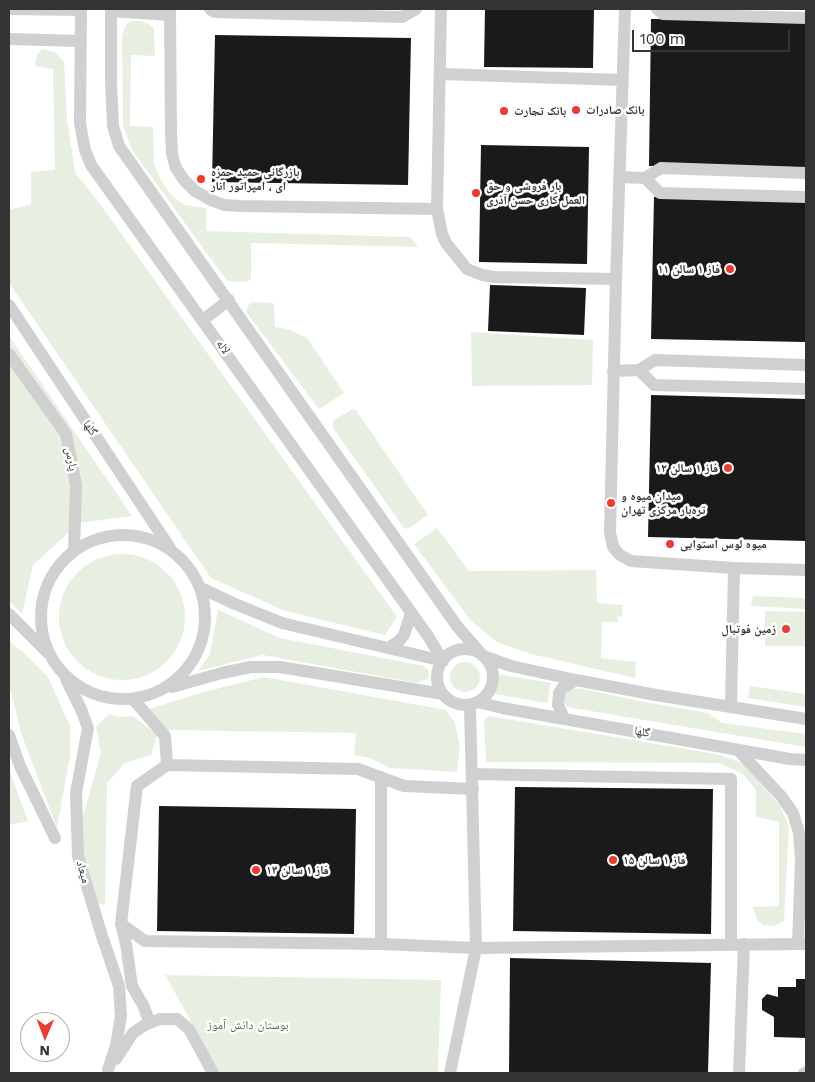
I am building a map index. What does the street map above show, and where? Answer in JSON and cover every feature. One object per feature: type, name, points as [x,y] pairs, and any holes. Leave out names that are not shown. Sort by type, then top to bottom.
[{"type":"street","points":[[9,9],[81,9]]},
{"type":"street","name":"لاله","points":[[81,9],[80,124],[84,150],[100,180],[203,320],[428,636],[443,661]]},
{"type":"street","points":[[210,9],[214,12],[402,17],[416,9]]},
{"type":"street","points":[[441,9],[437,209],[442,234],[446,243],[467,269],[495,277],[616,279]]},
{"type":"street","points":[[625,9],[621,80],[610,532],[613,547],[620,555],[631,561],[734,568],[806,570]]},
{"type":"street","points":[[658,9],[663,14],[806,18]]},
{"type":"street","points":[[437,209],[224,205],[195,191],[176,168],[172,154],[170,12],[111,10],[113,126],[119,146],[457,626],[483,656],[489,663],[493,671],[491,689],[486,697],[474,703],[455,703],[443,694],[437,677],[443,661],[449,654],[457,650],[466,649],[476,651],[483,656],[511,666],[576,680],[806,719]]},
{"type":"street","points":[[9,39],[80,41]]},
{"type":"street","points":[[440,74],[621,80]]},
{"type":"street","points":[[619,177],[645,178],[660,168],[806,173]]},
{"type":"street","points":[[645,178],[660,193],[806,197]]},
{"type":"street","points":[[203,320],[229,300]]},
{"type":"street","name":"گلها","points":[[9,305],[172,550]]},
{"type":"street","name":"پارس","points":[[9,354],[66,434],[76,485],[74,552]]},
{"type":"street","points":[[614,371],[639,370],[655,360],[806,365]]},
{"type":"street","points":[[639,370],[654,385],[806,389]]},
{"type":"street","points":[[50,655],[42,635],[41,613],[45,591],[54,571],[69,555],[87,543],[108,536],[130,535],[152,540],[172,550],[184,561],[194,574],[201,588],[206,608],[206,627],[201,646],[192,664],[178,679],[162,690]]},
{"type":"street","points":[[731,705],[734,568]]},
{"type":"street","points":[[201,588],[282,624],[443,661]]},
{"type":"street","points":[[388,648],[404,635],[411,613]]},
{"type":"street","points":[[9,614],[50,655],[64,674],[79,687],[98,696],[117,700],[148,696],[222,672],[251,667],[280,667],[443,694]]},
{"type":"street","name":"میعاد","points":[[64,674],[81,708],[88,728],[76,793],[78,856],[119,986],[121,1016],[116,1046],[107,1072]]},
{"type":"street","points":[[564,718],[558,705],[559,693],[562,688],[576,680]]},
{"type":"street","points":[[133,699],[165,736],[167,765]]},
{"type":"street","points":[[452,1072],[476,948],[472,774],[474,703]]},
{"type":"street","name":"گلها","points":[[474,703],[790,759],[806,760]]},
{"type":"street","points":[[9,735],[20,766],[55,838]]},
{"type":"street","points":[[121,924],[145,941],[381,944],[476,948],[802,944],[801,860],[799,833],[793,813],[781,796],[738,750]]},
{"type":"street","points":[[150,1023],[143,1005],[132,986],[121,924],[137,786],[167,765],[358,769],[404,786],[473,789]]},
{"type":"street","points":[[472,774],[731,779],[737,944],[739,1073]]},
{"type":"street","points":[[380,777],[381,944]]},
{"type":"street","points":[[101,933],[121,924]]},
{"type":"street","points":[[107,1072],[133,1034],[160,1019],[177,1019],[189,1029],[213,1073]]},
{"type":"green space","points":[[131,21],[141,21],[154,28],[155,56],[131,55],[130,126],[153,127],[154,164],[161,180],[171,195],[185,205],[206,208],[206,231],[410,237],[418,247],[251,243],[251,279],[245,282],[227,281],[132,150],[127,137],[123,125],[122,36],[126,25]]},
{"type":"green space","points":[[42,49],[55,52],[64,62],[67,119],[75,172],[397,617],[385,635],[285,611],[211,578],[9,283],[9,210],[31,204],[31,172],[55,170],[53,69],[35,66],[37,55]]},
{"type":"green space","points":[[252,302],[273,303],[275,327],[288,329],[307,338],[344,393],[319,409],[246,312]]},
{"type":"green space","points":[[471,332],[593,340],[592,385],[472,386]]},
{"type":"green space","points":[[9,336],[132,516],[79,523],[33,565],[22,614],[9,601]]},
{"type":"green space","points":[[352,409],[356,410],[428,515],[409,528],[404,528],[333,428],[333,421]]},
{"type":"green space","points":[[437,528],[469,571],[596,570],[597,603],[623,605],[622,616],[618,617],[618,622],[602,622],[601,658],[636,662],[635,678],[531,654],[497,642],[471,621],[414,544]]},
{"type":"green space","points":[[122,554],[146,559],[166,573],[180,593],[185,617],[180,641],[166,661],[146,675],[122,680],[98,675],[78,661],[64,641],[59,617],[64,593],[78,573],[98,559]]},
{"type":"green space","points":[[753,596],[806,598],[806,609],[751,606]]},
{"type":"green space","points":[[218,610],[280,638],[424,666],[429,671],[428,679],[417,683],[263,655],[198,671],[210,654]]},
{"type":"green space","name":"زمین فوتبال","points":[[765,611],[806,612],[806,646],[765,646]]},
{"type":"green space","points":[[9,641],[48,677],[70,726],[70,756],[57,828],[21,733],[9,684]]},
{"type":"green space","points":[[465,662],[476,666],[480,677],[476,688],[465,692],[454,688],[450,677],[454,666]]},
{"type":"green space","points":[[498,674],[551,683],[547,703],[495,694]]},
{"type":"green space","points":[[264,677],[446,710],[455,723],[460,747],[457,772],[390,768],[370,758],[354,755],[356,733],[167,730],[149,709],[200,693]]},
{"type":"green space","points":[[750,686],[806,694],[806,707],[748,698]]},
{"type":"green space","points":[[571,688],[708,713],[722,723],[806,734],[806,747],[567,707],[562,699]]},
{"type":"green space","points":[[110,714],[117,717],[133,716],[157,735],[151,755],[125,763],[107,783],[105,905],[99,904],[86,876],[82,846],[82,820],[101,753],[96,726]]},
{"type":"green space","points":[[489,716],[716,754],[744,763],[780,806],[789,826],[784,921],[775,926],[763,925],[757,920],[753,907],[779,906],[779,822],[756,817],[756,790],[743,774],[720,763],[486,762],[484,720]]},
{"type":"green space","points":[[9,769],[28,821],[9,825]]},
{"type":"green space","name":"بوستان دانش آموز","points":[[165,975],[441,980],[438,1073],[220,1073]]},
{"type":"building","points":[[485,9],[594,9],[593,68],[484,67]]},
{"type":"building","points":[[651,19],[806,21],[806,168],[649,166]]},
{"type":"building","points":[[215,35],[411,38],[408,185],[212,182]]},
{"type":"building","points":[[481,145],[589,147],[587,264],[479,262]]},
{"type":"building","name":"فاز ۱ سالن ۱۱","points":[[654,197],[806,200],[806,342],[651,339]]},
{"type":"building","points":[[490,285],[586,288],[584,335],[488,331]]},
{"type":"building","name":"فاز ۱ سالن ۱۲","points":[[651,395],[806,399],[806,541],[648,537]]},
{"type":"building","name":"فاز ۱ سالن ۱۵","points":[[515,787],[713,789],[711,934],[513,931]]},
{"type":"building","name":"فاز ۱ سالن ۱۳","points":[[159,806],[356,809],[354,934],[157,931]]},
{"type":"building","points":[[510,958],[711,963],[708,1073],[509,1073]]},
{"type":"building","points":[[796,979],[806,979],[806,1038],[774,1037],[774,1017],[762,1010],[762,999],[767,994],[778,997],[778,987],[796,987]]},
{"type":"place","name":"بانک صادرات","points":[[576,110]]},
{"type":"place","name":"بانک تجارت","points":[[504,111]]},
{"type":"place","name":"بازرگانی حمید حمزه ای ، امپراتور انار","points":[[201,179]]},
{"type":"place","name":"بار فروشی و حق العمل کاری حسن آذری","points":[[476,193]]},
{"type":"place","name":"فاز ۱ سالن ۱۱","points":[[730,269]]},
{"type":"place","name":"فاز ۱ سالن ۱۲","points":[[728,468]]},
{"type":"place","name":"میدان میوه و تره‌بار مرکزی تهران","points":[[611,503]]},
{"type":"place","name":"میوه لوس استوایی","points":[[670,544]]},
{"type":"place","name":"زمین فوتبال","points":[[786,629]]},
{"type":"place","name":"فاز ۱ سالن ۱۵","points":[[613,860]]},
{"type":"place","name":"فاز ۱ سالن ۱۳","points":[[256,870]]}]
